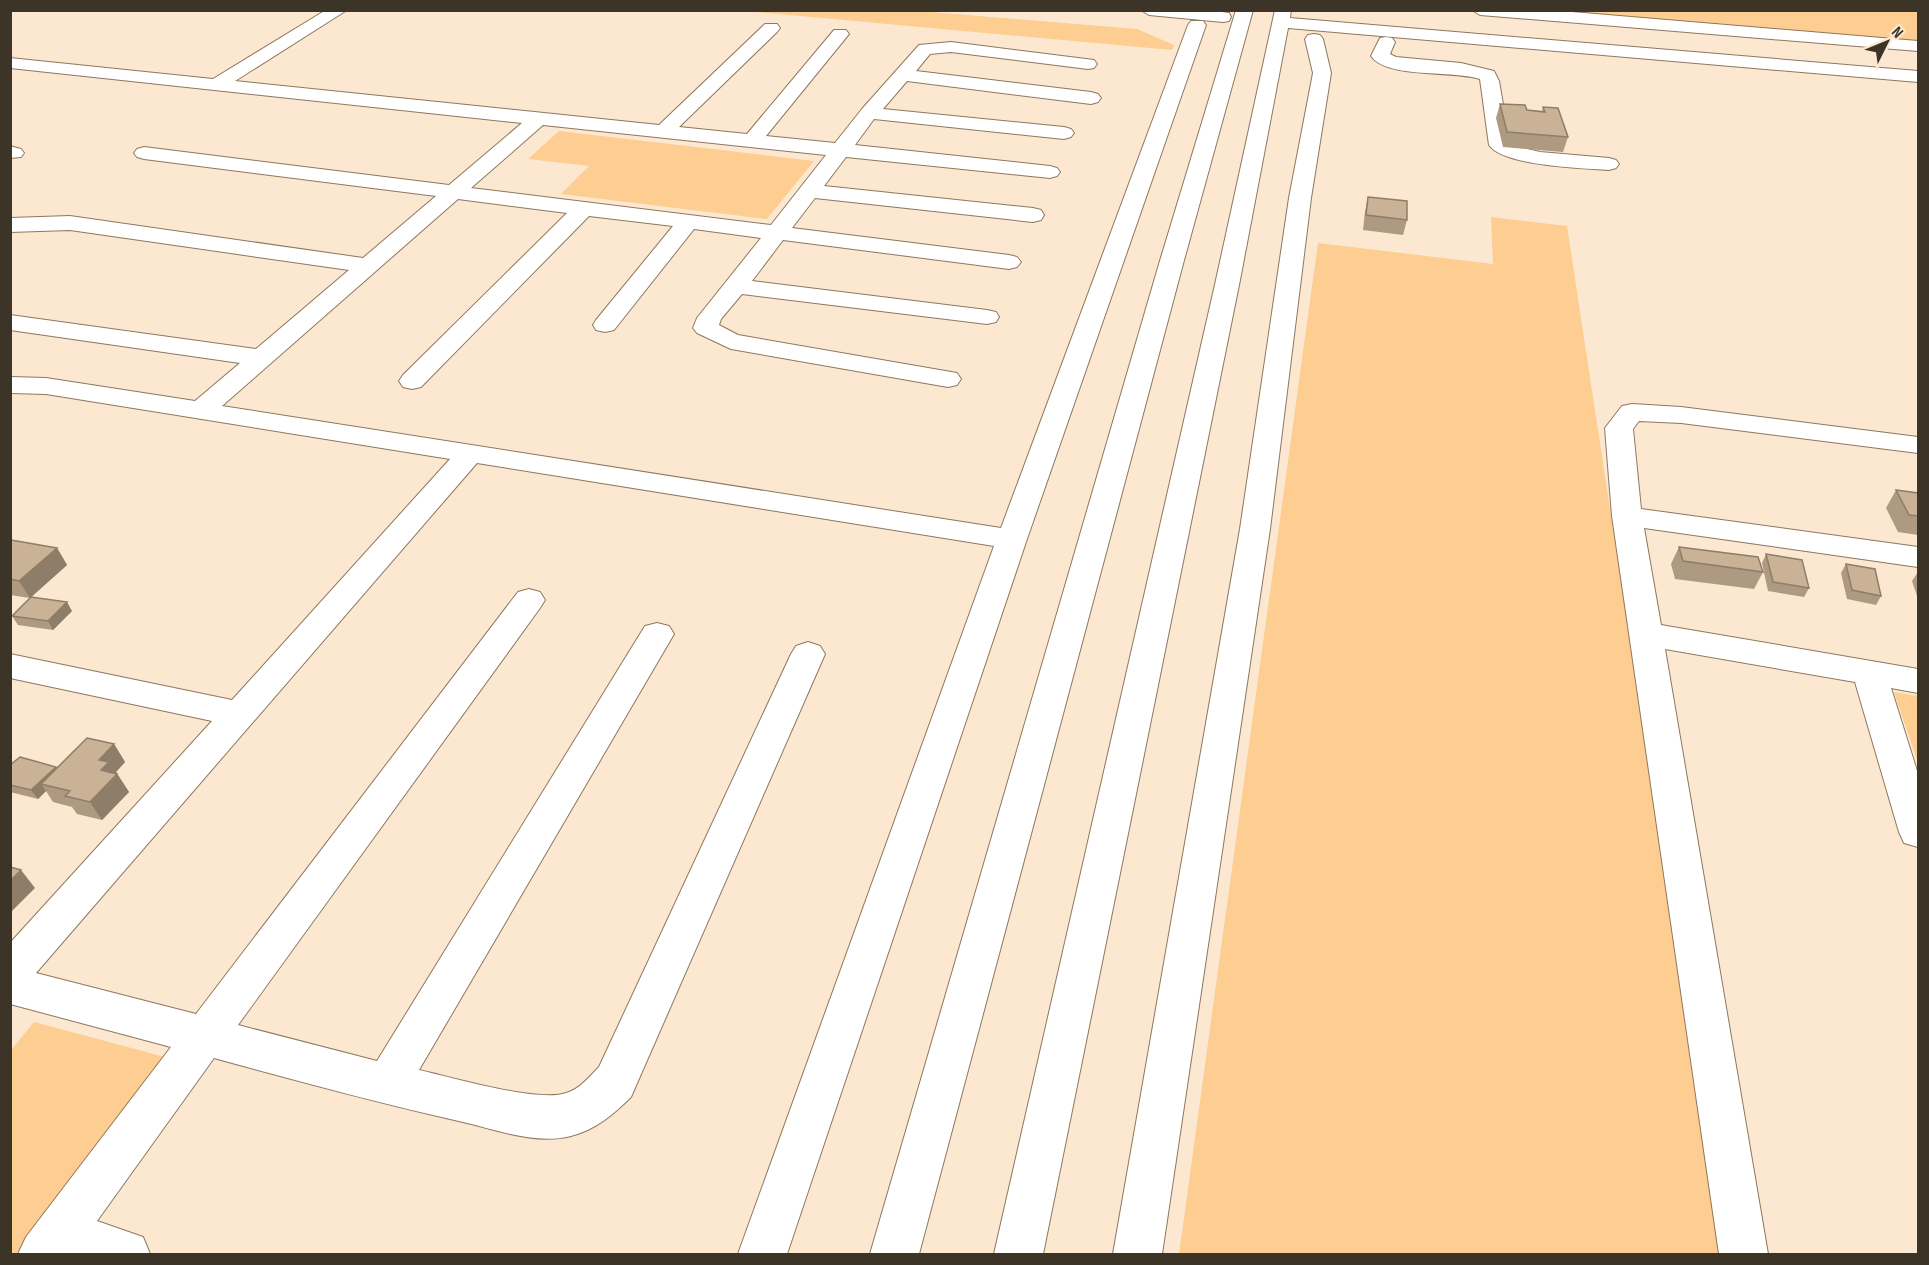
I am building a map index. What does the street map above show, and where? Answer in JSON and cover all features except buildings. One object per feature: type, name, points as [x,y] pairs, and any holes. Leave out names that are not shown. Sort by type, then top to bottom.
[{"type":"street","points":[[214,86],[339,10]]},
{"type":"street","points":[[1139,10],[1225,30],[1286,14],[1918,62]]},
{"type":"street","points":[[1149,10],[1225,30]]},
{"type":"street","points":[[1480,10],[1918,46]]},
{"type":"street","points":[[1286,14],[1383,36],[1699,73],[1918,92]]},
{"type":"street","points":[[1137,1254],[1255,529],[1285,132],[1274,56],[1286,14]]},
{"type":"street","points":[[662,133],[771,28]]},
{"type":"street","points":[[894,1254],[1194,155],[1225,30]]},
{"type":"street","points":[[763,1254],[1012,539],[1153,175],[1225,30]]},
{"type":"street","points":[[751,142],[840,34]]},
{"type":"street","points":[[1383,36],[1380,56],[1394,62],[1472,70],[1487,75],[1490,81],[1499,145],[1503,149],[1540,158],[1609,164]]},
{"type":"street","points":[[1274,56],[1292,46],[1314,39],[1383,36],[1659,55],[1918,77]]},
{"type":"street","points":[[1018,1254],[1285,132],[1322,73],[1314,39]]},
{"type":"street","points":[[948,379],[723,338],[706,328],[709,318],[778,233],[869,113],[905,75],[925,49],[942,46],[1088,64]]},
{"type":"street","points":[[1659,55],[1699,73]]},
{"type":"street","points":[[10,63],[1050,172]]},
{"type":"street","points":[[1742,77],[1757,66],[1756,63]]},
{"type":"street","points":[[905,75],[1090,98]]},
{"type":"street","points":[[869,113],[1064,133]]},
{"type":"street","points":[[201,410],[537,120]]},
{"type":"street","points":[[144,153],[1009,262]]},
{"type":"street","points":[[810,191],[1033,215]]},
{"type":"street","points":[[412,381],[584,208]]},
{"type":"street","points":[[605,325],[688,222]]},
{"type":"street","points":[[10,225],[70,223],[368,266]]},
{"type":"street","points":[[736,286],[987,317]]},
{"type":"street","points":[[10,322],[261,358]]},
{"type":"street","points":[[10,385],[46,386],[1012,539]]},
{"type":"street","points":[[1744,1254],[1627,516],[1619,428],[1632,412],[1681,415],[1918,446]]},
{"type":"street","points":[[10,973],[471,453]]},
{"type":"street","points":[[1627,516],[1918,557]]},
{"type":"street","points":[[126,1254],[51,1245],[529,600]]},
{"type":"street","points":[[387,1084],[657,634]]},
{"type":"street","points":[[1646,634],[1918,681]]},
{"type":"street","points":[[10,985],[387,1084],[540,1118],[570,1115],[595,1102],[615,1082],[808,654]]},
{"type":"street","points":[[10,666],[240,714]]},
{"type":"street","points":[[1869,673],[1918,832]]},
{"type":"shaded area","points":[[745,11],[919,11],[1137,29],[1174,45],[1172,50]]},
{"type":"shaded area","points":[[1544,11],[1918,11],[1918,41]]},
{"type":"shaded area","points":[[559,131],[814,161],[767,219],[561,194],[589,166],[528,159]]},
{"type":"shaded area","points":[[1491,217],[1567,226],[1723,1254],[1179,1254],[1318,243],[1493,264]]},
{"type":"shaded area","points":[[1894,692],[1918,696],[1918,763]]},
{"type":"shaded area","points":[[34,1022],[165,1057],[17,1254],[11,1254],[11,1050]]}]
